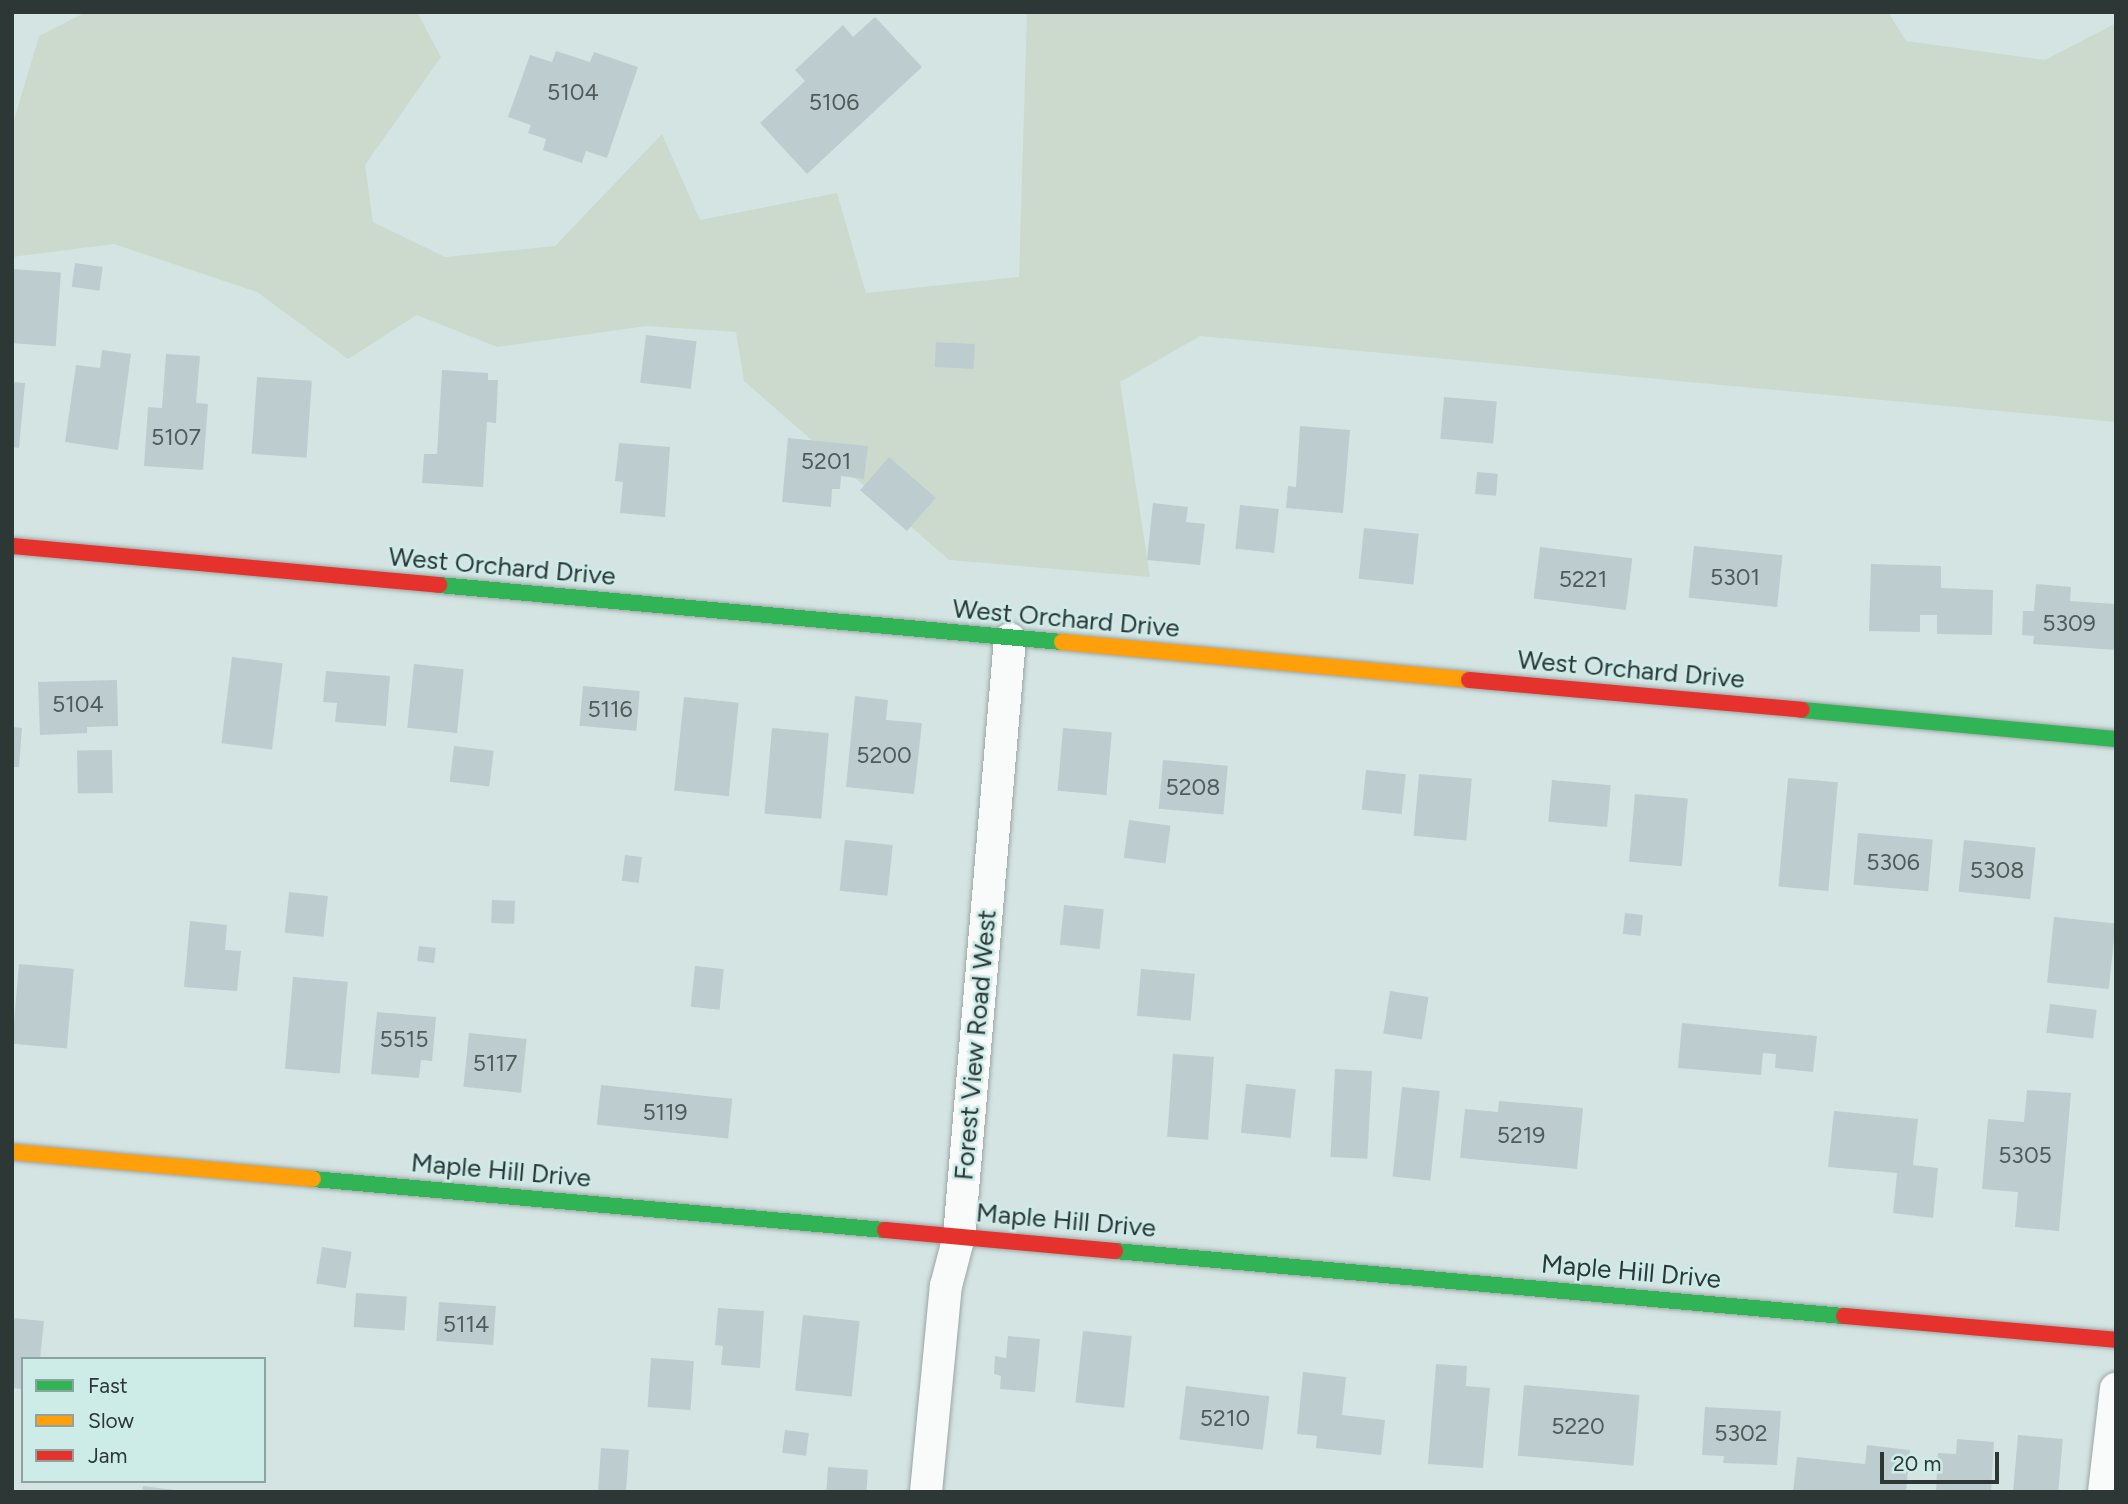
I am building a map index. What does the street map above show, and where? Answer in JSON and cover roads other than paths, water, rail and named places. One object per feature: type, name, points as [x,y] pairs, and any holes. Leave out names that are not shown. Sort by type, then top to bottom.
[{"type":"street","name":"West Orchard Drive","points":[[12,546],[2116,739]]},
{"type":"street","name":"Forest View Road West","points":[[926,1492],[946,1286],[959,1236],[1010,639]]},
{"type":"street","name":"Maple Hill Drive","points":[[12,1152],[2116,1340]]},
{"type":"street","points":[[2104,1492],[2116,1389]]}]
